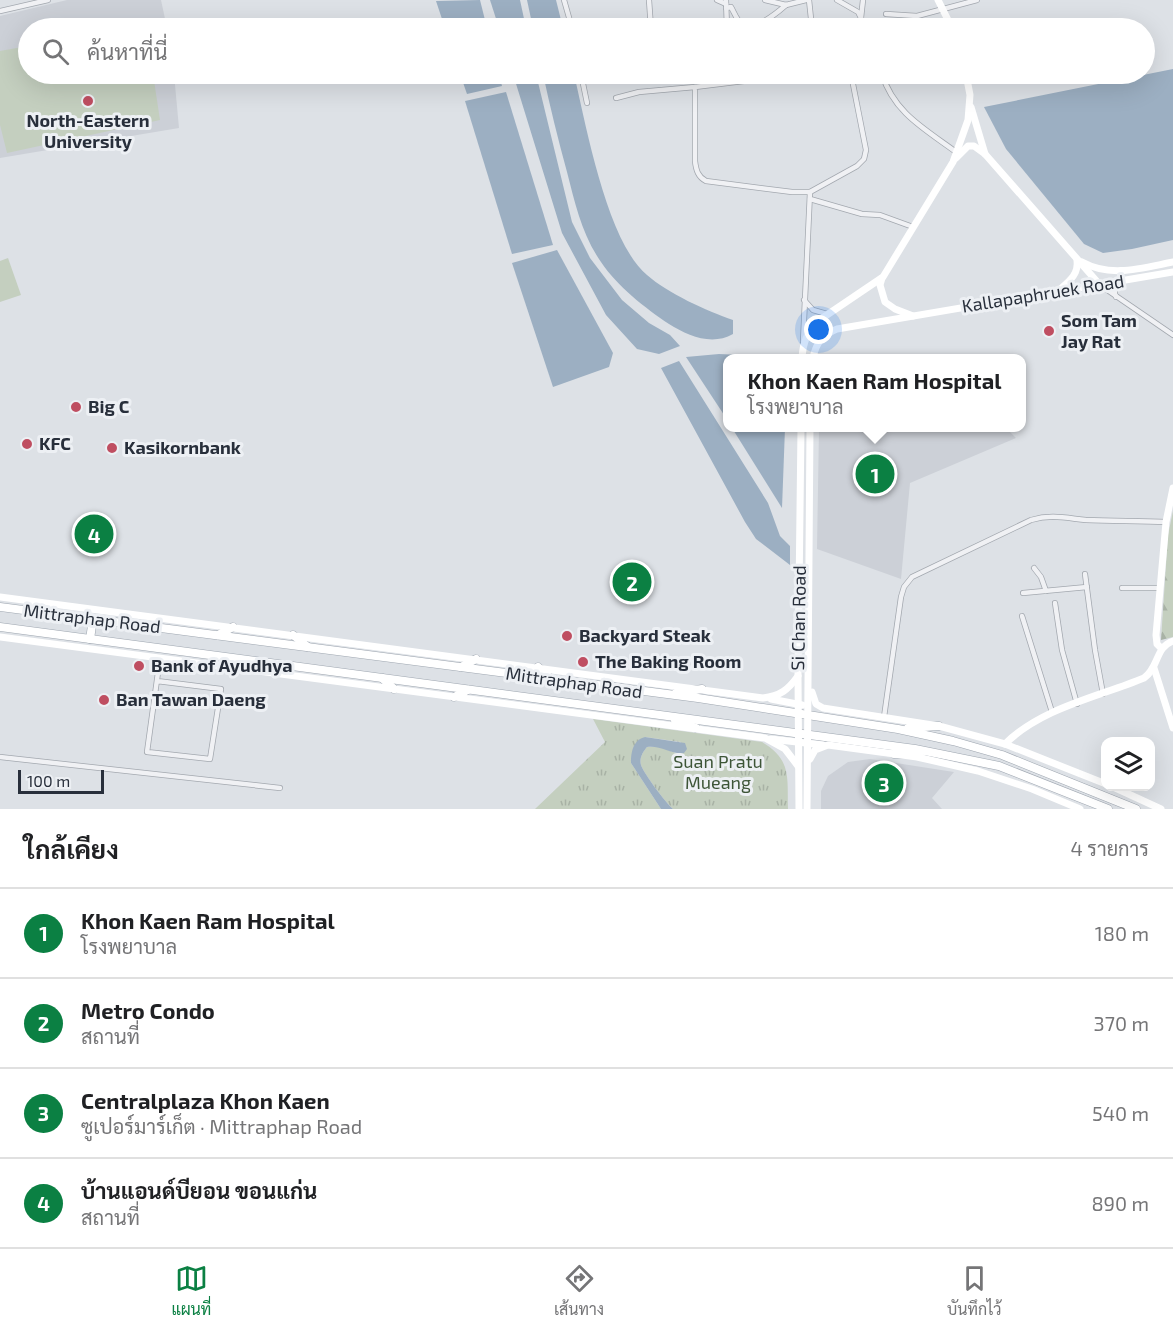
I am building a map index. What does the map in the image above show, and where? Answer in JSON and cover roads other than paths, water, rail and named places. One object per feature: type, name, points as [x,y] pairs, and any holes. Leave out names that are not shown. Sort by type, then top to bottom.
[{"type":"main road","points":[[938,0],[948,18]]},
{"type":"main road","points":[[967,84],[980,143],[985,154]]},
{"type":"main road","points":[[953,162],[966,128],[970,101]]},
{"type":"main road","points":[[913,316],[885,302],[880,285],[953,162],[969,146],[974,146],[985,154],[1100,285]]},
{"type":"main road","points":[[1056,292],[1076,273],[1077,260]]},
{"type":"main road","name":"Kallapaphruek Road","points":[[1077,260],[1113,272],[1169,263]]},
{"type":"main road","points":[[1169,263],[1170,273]]},
{"type":"main road","name":"Kallapaphruek Road","points":[[814,354],[825,334],[837,329],[1170,273]]},
{"type":"main road","points":[[802,354],[803,345],[810,330],[827,314],[883,277]]},
{"type":"main road","name":"Si Chan Road","points":[[799,809],[801,432]]},
{"type":"main road","name":"Si Chan Road","points":[[807,809],[810,678],[810,432]]},
{"type":"main road","points":[[1161,648],[1157,644],[1156,635],[1166,522],[1173,488]]},
{"type":"main road","name":"Mittraphap Road","points":[[0,597],[763,698],[944,739],[995,753],[1136,809]]},
{"type":"main road","name":"Mittraphap Road","points":[[0,607],[662,695],[799,708]]},
{"type":"main road","points":[[90,639],[93,619]]},
{"type":"main road","name":"Mittraphap Road","points":[[0,627],[798,733],[808,739],[828,745],[894,754],[989,774],[1080,809]]},
{"type":"main road","points":[[216,636],[234,627]]},
{"type":"main road","points":[[0,635],[10,628]]},
{"type":"main road","name":"Mittraphap Road","points":[[0,635],[765,738],[798,742],[808,739],[933,752],[992,764],[1108,809]]},
{"type":"main road","points":[[293,635],[308,648]]},
{"type":"main road","points":[[1005,744],[1018,731],[1052,712],[1144,678],[1154,668],[1161,648],[1173,641]]},
{"type":"main road","points":[[460,667],[476,659]]},
{"type":"main road","points":[[538,667],[551,679]]},
{"type":"main road","points":[[1154,668],[1173,728]]},
{"type":"main road","points":[[763,698],[776,696],[785,691],[798,676]]},
{"type":"main road","points":[[382,678],[394,689]]},
{"type":"main road","points":[[810,678],[812,696],[816,704],[823,708]]},
{"type":"main road","points":[[454,697],[470,689]]},
{"type":"main road","points":[[662,695],[702,689]]},
{"type":"main road","points":[[809,710],[823,708],[939,726],[1005,744],[1101,782]]},
{"type":"main road","points":[[663,715],[692,727]]},
{"type":"main road","points":[[898,729],[939,726]]},
{"type":"main road","points":[[765,738],[785,749],[798,766]]},
{"type":"main road","points":[[808,768],[810,757],[815,750],[828,745]]},
{"type":"main road","points":[[894,754],[933,752]]},
{"type":"main road","points":[[1122,791],[1161,809]]},
{"type":"street","points":[[0,11],[48,0]]},
{"type":"street","points":[[564,0],[569,18]]},
{"type":"street","points":[[649,0],[650,18]]},
{"type":"street","points":[[717,0],[731,8],[737,18]]},
{"type":"street","points":[[765,0],[786,5],[808,0],[811,18]]},
{"type":"street","points":[[837,0],[858,12],[861,18]]},
{"type":"street","points":[[861,18],[863,0]]},
{"type":"street","points":[[886,14],[917,16],[977,0]]},
{"type":"street","points":[[770,18],[786,5]]},
{"type":"street","points":[[583,84],[587,103]]},
{"type":"street","points":[[616,99],[639,92],[716,84]]},
{"type":"street","points":[[695,87],[695,161],[702,179],[792,192],[810,192],[857,166],[866,154],[853,84]]},
{"type":"street","points":[[886,84],[903,112],[956,152]]},
{"type":"street","points":[[803,345],[810,192]]},
{"type":"street","points":[[810,199],[855,213],[880,215],[913,227]]},
{"type":"street","points":[[1117,298],[1114,292],[1115,287],[1121,281]]},
{"type":"street","points":[[1100,285],[1172,334],[1173,327]]},
{"type":"street","points":[[804,300],[813,310],[827,314]]},
{"type":"street","points":[[884,717],[901,597],[904,587],[912,577],[1031,520],[1044,516],[1166,522]]},
{"type":"street","points":[[1034,568],[1041,577],[1046,591]]},
{"type":"street","points":[[1085,574],[1103,694]]},
{"type":"street","points":[[1023,593],[1087,587]]},
{"type":"street","points":[[1122,588],[1160,588]]},
{"type":"street","points":[[1055,603],[1062,650],[1077,704]]},
{"type":"street","points":[[1022,616],[1052,712]]},
{"type":"street","points":[[157,681],[221,689],[210,759],[147,752],[160,658]]},
{"type":"street","points":[[0,758],[280,788]]},
{"type":"water","points":[[480,0],[484,18],[442,18],[436,1]]},
{"type":"water","points":[[490,0],[520,0],[524,18],[496,18]]},
{"type":"water","points":[[527,0],[556,0],[560,18],[531,18]]},
{"type":"water","points":[[1173,69],[1173,240],[1103,253],[1084,244],[1006,149],[984,107],[1098,84],[1155,84],[1155,73]]},
{"type":"water","points":[[464,84],[502,84],[502,86],[467,94]]},
{"type":"water","points":[[516,84],[538,84],[572,222],[590,258],[622,300],[649,323],[670,335],[680,346],[659,354],[637,349],[606,315],[562,233]]},
{"type":"water","points":[[545,84],[576,84],[609,210],[620,237],[633,259],[655,282],[676,295],[733,320],[733,334],[717,339],[692,336],[650,311],[615,280],[594,252],[584,230]]},
{"type":"water","points":[[506,92],[553,245],[512,254],[465,101]]},
{"type":"water","points":[[557,250],[613,353],[609,367],[553,387],[512,263]]},
{"type":"water","points":[[723,354],[723,413],[686,357]]},
{"type":"water","points":[[679,361],[768,503],[780,536],[790,546],[790,565],[756,539],[661,368]]},
{"type":"water","points":[[734,432],[785,432],[782,508]]},
{"type":"water","points":[[645,737],[685,743],[687,749],[684,753],[647,747],[641,758],[641,765],[646,775],[673,809],[661,809],[631,763],[635,744]]},
{"type":"place","name":"North-Eastern University","points":[[88,101]]},
{"type":"place","name":"Som Tam Jay Rat","points":[[1049,331]]},
{"type":"place","name":"Big C","points":[[76,407]]},
{"type":"place","name":"KFC","points":[[27,444]]},
{"type":"place","name":"Kasikornbank","points":[[112,448]]},
{"type":"place","name":"Khon Kaen Ram Hospital","points":[[875,474]]},
{"type":"place","name":"บ้านแอนด์บียอน ขอนแก่น","points":[[94,534]]},
{"type":"place","name":"Metro Condo","points":[[632,582]]},
{"type":"place","name":"Backyard Steak","points":[[567,636]]},
{"type":"place","name":"The Baking Room","points":[[583,662]]},
{"type":"place","name":"Bank of Ayudhya","points":[[139,666]]},
{"type":"place","name":"Ban Tawan Daeng","points":[[104,700]]},
{"type":"place","name":"Centralplaza Khon Kaen","points":[[884,783]]},
{"type":"park label","name":"Suan Pratu Mueang","points":[[718,772]]}]
